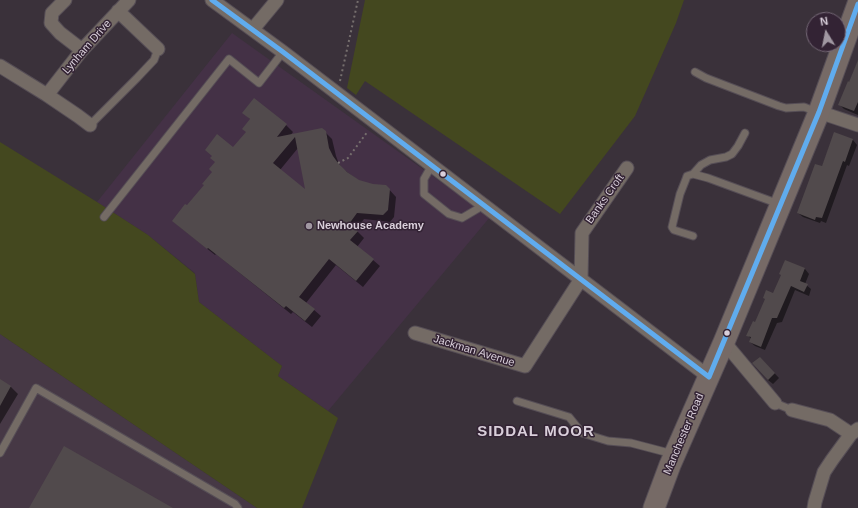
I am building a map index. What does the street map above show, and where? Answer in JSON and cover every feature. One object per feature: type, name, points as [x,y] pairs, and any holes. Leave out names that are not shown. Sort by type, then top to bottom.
[{"type":"main road","name":"Manchester Road","points":[[654,508],[675,454],[724,342],[819,112],[858,4]]},
{"type":"street","points":[[65,0],[52,13],[51,23],[60,33],[82,50]]},
{"type":"street","name":"Lynham Drive","points":[[47,95],[82,50],[129,0]]},
{"type":"street","points":[[212,0],[334,90],[709,377]]},
{"type":"street","points":[[253,29],[277,0]]},
{"type":"street","points":[[118,11],[158,49]]},
{"type":"street","points":[[0,66],[47,95],[90,126]]},
{"type":"street","points":[[819,112],[858,125]]},
{"type":"street","name":"Banks Croft","points":[[581,279],[582,233],[627,168]]},
{"type":"street","name":"Jackman Avenue","points":[[415,333],[525,366],[581,279]]},
{"type":"street","points":[[724,342],[774,403]]},
{"type":"street","points":[[792,410],[814,410],[830,420],[855,431],[824,472],[814,502],[814,508]]},
{"type":"lane","points":[[90,126],[154,60],[158,49]]},
{"type":"lane","points":[[104,217],[228,59],[259,83],[283,52]]},
{"type":"lane","points":[[695,72],[706,78],[779,106],[786,108],[804,107],[819,112]]},
{"type":"lane","points":[[693,236],[674,230],[672,227],[680,194],[687,176],[693,174],[701,165],[710,160],[726,157],[732,154],[745,133]]},
{"type":"lane","points":[[432,166],[424,180],[424,194],[449,214],[462,218],[484,205]]},
{"type":"lane","points":[[693,174],[708,178],[781,205]]},
{"type":"lane","points":[[0,453],[36,388],[235,504],[238,508]]},
{"type":"lane","points":[[517,401],[569,417],[582,433],[608,441],[631,443],[675,454]]},
{"type":"lane","points":[[774,403],[792,410]]},
{"type":"path","points":[[334,90],[341,81],[358,0]]},
{"type":"path","points":[[338,163],[348,158],[374,121]]},
{"type":"shaded area","name":"Newhouse Academy","points":[[232,33],[490,217],[328,411],[278,376],[282,366],[199,302],[195,273],[148,235],[97,202]]},
{"type":"shaded area","points":[[0,334],[257,508],[0,508]]},
{"type":"green space","points":[[365,0],[684,0],[676,23],[635,116],[560,214],[365,81],[356,95],[347,88]]},
{"type":"green space","points":[[0,142],[148,235],[195,274],[199,302],[282,366],[278,376],[338,418],[302,508],[257,508],[0,334]]},
{"type":"building","points":[[858,60],[858,102],[854,111],[838,105]]},
{"type":"building","points":[[254,98],[287,124],[277,137],[322,128],[326,131],[329,148],[333,156],[347,172],[359,180],[373,184],[386,185],[390,189],[388,210],[383,215],[357,213],[349,224],[358,231],[350,240],[374,259],[356,281],[329,259],[299,297],[315,309],[305,321],[286,306],[284,308],[172,221],[185,204],[187,205],[204,185],[202,184],[212,172],[209,169],[215,162],[210,158],[212,156],[205,150],[217,134],[233,147],[246,132],[242,129],[250,119],[242,113]],"holes":[[[295,137],[305,189],[273,163]]]},
{"type":"building","points":[[834,132],[853,139],[845,162],[843,161],[822,218],[816,217],[815,220],[797,213],[815,164],[822,166]]},
{"type":"building","points":[[785,260],[805,268],[800,281],[808,284],[804,292],[791,286],[777,318],[772,318],[761,347],[749,342],[751,337],[746,336],[753,321],[755,322],[765,299],[763,298],[766,290],[773,293],[781,275],[779,274]]},
{"type":"building","points":[[760,357],[775,373],[768,380],[752,363]]},
{"type":"building","points":[[0,379],[11,386],[0,406]]},
{"type":"building","points":[[64,446],[173,508],[29,508]]},
{"type":"transit line","points":[[212,0],[283,52],[709,377],[819,112],[858,4]]},
{"type":"place","name":"Newhouse Academy","points":[[309,226]]},
{"type":"district","name":"SIDDAL MOOR","points":[[536,432]]}]
